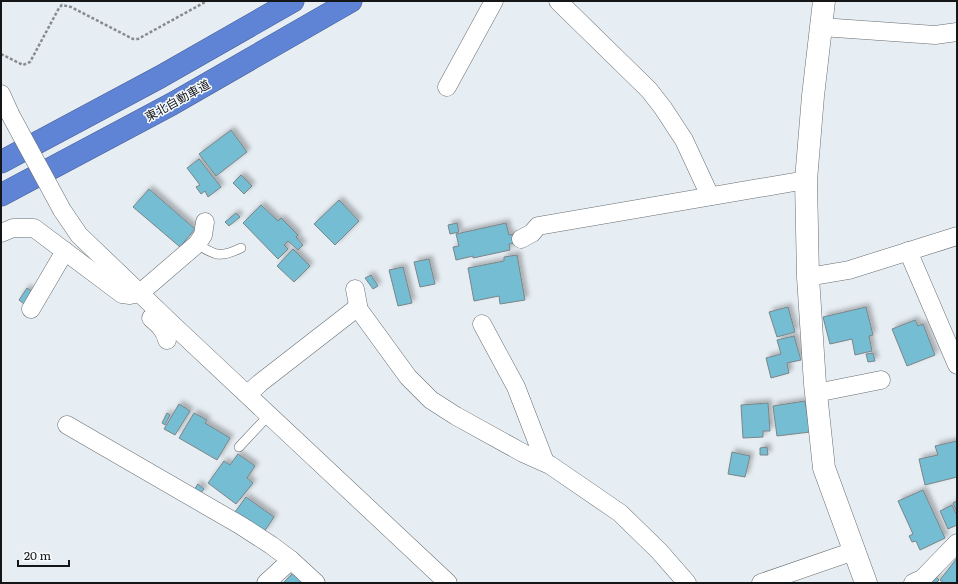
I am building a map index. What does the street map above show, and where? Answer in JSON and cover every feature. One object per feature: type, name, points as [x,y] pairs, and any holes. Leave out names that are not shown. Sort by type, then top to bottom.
[{"type":"highway","points":[[1,162],[160,77],[293,1]]},
{"type":"highway","name":"東北自動車道","points":[[1,195],[172,104],[351,1]]},
{"type":"street","points":[[447,87],[494,1]]},
{"type":"street","points":[[558,1],[649,90],[684,140],[710,196]]},
{"type":"street","points":[[824,1],[813,96],[806,180],[808,277],[816,393],[824,468],[866,583]]},
{"type":"street","points":[[821,28],[935,34],[957,32]]},
{"type":"street","points":[[1,94],[10,114],[62,210],[79,235],[135,294],[248,394],[448,583]]},
{"type":"street","points":[[521,239],[532,233],[538,226],[806,180]]},
{"type":"street","points":[[1,233],[13,228],[34,228],[122,294],[135,294],[196,244],[203,234],[205,222]]},
{"type":"street","points":[[808,277],[849,270],[957,236]]},
{"type":"street","points":[[31,309],[65,251]]},
{"type":"street","points":[[908,251],[957,365]]},
{"type":"street","points":[[355,289],[358,305],[357,307],[408,377],[431,400],[456,416],[523,453],[550,464],[620,513],[659,551],[687,583]]},
{"type":"street","points":[[135,294],[166,334],[168,340]]},
{"type":"street","points":[[248,394],[260,382],[357,307]]},
{"type":"street","points":[[482,324],[516,387],[545,462]]},
{"type":"street","points":[[816,393],[881,380]]},
{"type":"street","points":[[67,425],[240,525],[291,560],[316,583]]},
{"type":"street","points":[[913,583],[922,579],[957,543]]},
{"type":"street","points":[[761,583],[854,551]]},
{"type":"street","points":[[266,583],[291,560]]},
{"type":"lane","points":[[196,244],[209,252],[223,255],[241,248]]},
{"type":"lane","points":[[239,447],[269,415]]},
{"type":"path","points":[[1,54],[23,65],[30,62],[62,5],[71,7],[133,40],[138,39],[207,1]]},
{"type":"building","points":[[231,130],[247,152],[216,176],[199,154]]},
{"type":"building","points":[[199,159],[221,187],[208,197],[205,191],[201,194],[196,187],[200,185],[187,168]]},
{"type":"building","points":[[241,175],[252,186],[244,194],[233,183]]},
{"type":"building","points":[[149,189],[195,229],[180,247],[133,207]]},
{"type":"building","points":[[339,200],[359,221],[335,245],[314,224]]},
{"type":"building","points":[[261,205],[278,221],[281,218],[298,235],[296,237],[303,245],[298,250],[288,241],[284,245],[288,249],[278,259],[243,223]]},
{"type":"building","points":[[236,213],[240,217],[229,226],[225,222]]},
{"type":"building","points":[[457,223],[459,232],[450,234],[448,225]]},
{"type":"building","points":[[506,223],[509,235],[513,234],[515,243],[509,244],[510,250],[456,260],[453,247],[459,246],[456,234]]},
{"type":"building","points":[[293,249],[310,266],[294,282],[277,266]]},
{"type":"building","points":[[517,255],[525,300],[500,304],[499,296],[474,301],[468,268],[504,261],[504,257]]},
{"type":"building","points":[[429,259],[435,284],[420,287],[414,262]]},
{"type":"building","points":[[403,267],[412,303],[398,306],[389,270]]},
{"type":"building","points":[[371,275],[378,286],[373,289],[365,278]]},
{"type":"building","points":[[27,288],[33,292],[24,304],[19,300]]},
{"type":"building","points":[[788,307],[795,332],[777,337],[769,312]]},
{"type":"building","points":[[866,307],[873,335],[869,336],[872,351],[855,355],[852,339],[830,344],[823,317]]},
{"type":"building","points":[[915,320],[918,326],[923,324],[935,355],[907,366],[892,329]]},
{"type":"building","points":[[794,336],[801,360],[787,363],[789,373],[771,378],[766,358],[781,354],[777,340]]},
{"type":"building","points":[[873,353],[875,361],[868,362],[866,354]]},
{"type":"building","points":[[805,401],[810,432],[777,436],[773,406]]},
{"type":"building","points":[[768,403],[770,431],[763,431],[763,437],[743,438],[741,405]]},
{"type":"building","points":[[179,404],[190,411],[175,435],[164,429]]},
{"type":"building","points":[[167,413],[170,415],[165,425],[162,423]]},
{"type":"building","points":[[194,413],[207,420],[205,423],[230,438],[217,460],[179,438]]},
{"type":"building","points":[[957,441],[957,477],[925,485],[919,459],[938,455],[935,446]]},
{"type":"building","points":[[767,447],[768,455],[760,455],[760,448]]},
{"type":"building","points":[[732,452],[750,456],[745,477],[728,474]]},
{"type":"building","points":[[238,454],[255,466],[247,478],[253,483],[236,504],[208,483],[224,461],[230,465]]},
{"type":"building","points":[[198,484],[204,489],[200,494],[194,490]]},
{"type":"building","points":[[923,490],[945,538],[920,550],[916,541],[912,542],[909,536],[913,534],[898,501]]},
{"type":"building","points":[[246,497],[274,517],[264,532],[235,512]]},
{"type":"building","points":[[957,501],[957,510],[956,510],[953,503]]},
{"type":"building","points":[[952,505],[956,514],[957,513],[957,525],[948,529],[940,511]]},
{"type":"building","points":[[957,558],[957,583],[944,583],[940,580]]},
{"type":"building","points":[[294,572],[306,583],[284,582]]},
{"type":"building","points":[[936,577],[939,580],[936,583],[932,582]]}]
